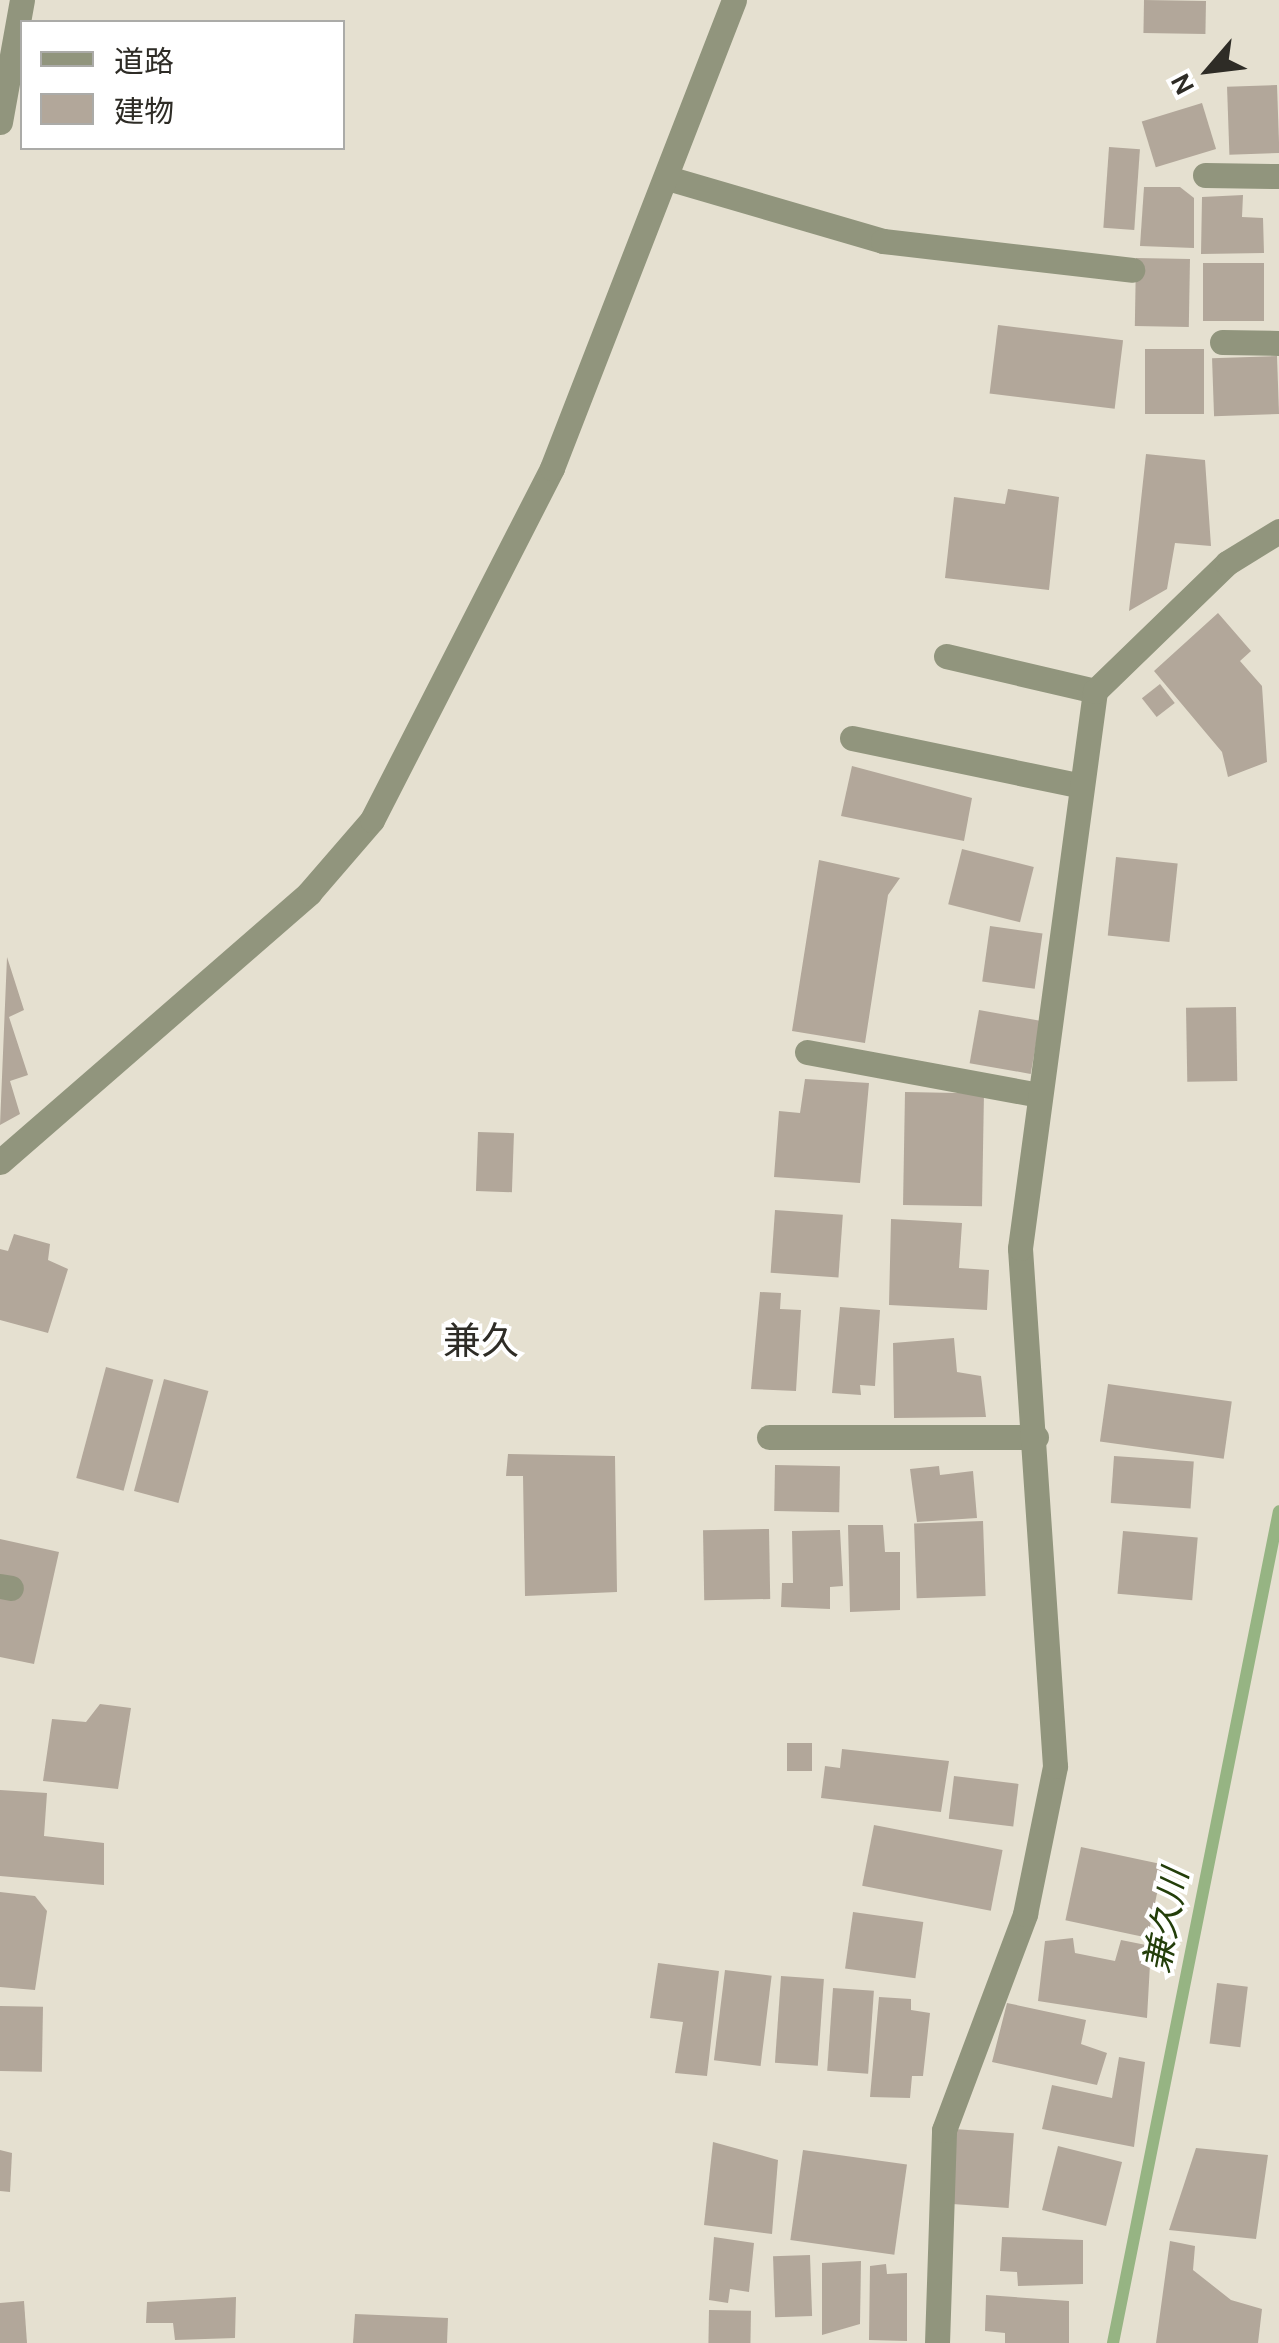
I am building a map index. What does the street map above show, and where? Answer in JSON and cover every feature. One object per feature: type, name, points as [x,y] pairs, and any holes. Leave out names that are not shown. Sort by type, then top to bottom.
[{"type":"street","points":[[0,122],[22,0]]},
{"type":"street","points":[[0,1162],[309,894],[372,820],[552,468],[671,178],[734,0]]},
{"type":"street","points":[[1205,174],[1279,176]]},
{"type":"street","points":[[671,178],[882,241],[1132,270]]},
{"type":"street","points":[[1222,342],[1279,343]]},
{"type":"street","points":[[937,2343],[944,2130],[1025,1914],[1055,1766],[1036,1437],[1020,1248],[1094,691],[1227,563],[1279,530]]},
{"type":"street","points":[[946,656],[1094,691]]},
{"type":"street","points":[[852,738],[1082,786]]},
{"type":"street","points":[[807,1052],[1038,1095]]},
{"type":"street","points":[[769,1437],[1036,1437]]},
{"type":"building","points":[[1144,0],[1206,1],[1205,34],[1143,33]]},
{"type":"building","points":[[1277,85],[1279,153],[1229,155],[1227,87]]},
{"type":"building","points":[[1202,103],[1216,149],[1156,167],[1142,121]]},
{"type":"building","points":[[1109,147],[1140,149],[1134,230],[1103,228]]},
{"type":"building","points":[[1144,187],[1180,187],[1194,198],[1194,248],[1140,246]]},
{"type":"building","points":[[1243,195],[1242,217],[1263,218],[1264,253],[1201,254],[1202,197]]},
{"type":"building","points":[[1136,258],[1190,259],[1189,327],[1135,326]]},
{"type":"building","points":[[1203,263],[1264,263],[1264,321],[1203,321]]},
{"type":"building","points":[[998,325],[1123,340],[1115,409],[990,393]]},
{"type":"building","points":[[1145,349],[1204,349],[1204,414],[1145,414]]},
{"type":"building","points":[[1277,356],[1279,414],[1214,416],[1212,358]]},
{"type":"building","points":[[1146,454],[1205,460],[1211,546],[1175,543],[1167,589],[1129,611]]},
{"type":"building","points":[[1008,489],[1059,497],[1049,590],[945,578],[954,497],[1005,504]]},
{"type":"building","points":[[1218,613],[1251,651],[1240,661],[1262,686],[1267,762],[1228,777],[1222,752],[1154,671]]},
{"type":"building","points":[[1160,684],[1175,703],[1157,717],[1142,698]]},
{"type":"building","points":[[852,766],[972,798],[964,841],[841,816]]},
{"type":"building","points":[[962,849],[1034,867],[1020,922],[948,904]]},
{"type":"building","points":[[1116,857],[1178,863],[1169,942],[1108,936]]},
{"type":"building","points":[[819,860],[900,878],[888,895],[865,1043],[792,1031]]},
{"type":"building","points":[[990,926],[1042,933],[1035,989],[982,981]]},
{"type":"building","points":[[7,957],[24,1010],[9,1017],[28,1075],[10,1081],[20,1114],[0,1125]]},
{"type":"building","points":[[1236,1007],[1237,1081],[1187,1082],[1186,1008]]},
{"type":"building","points":[[979,1010],[1040,1021],[1031,1074],[970,1063]]},
{"type":"building","points":[[805,1079],[869,1083],[860,1183],[774,1177],[779,1111],[800,1113]]},
{"type":"building","points":[[905,1092],[984,1093],[982,1206],[903,1205]]},
{"type":"building","points":[[478,1132],[514,1133],[512,1192],[476,1191]]},
{"type":"building","points":[[775,1210],[843,1215],[838,1278],[771,1273]]},
{"type":"building","points":[[891,1219],[962,1223],[959,1268],[989,1270],[987,1310],[889,1305]]},
{"type":"building","points":[[14,1234],[50,1244],[48,1260],[68,1269],[48,1333],[0,1320],[0,1249],[8,1251]]},
{"type":"building","points":[[760,1292],[781,1293],[780,1309],[801,1310],[796,1391],[751,1389]]},
{"type":"building","points":[[840,1307],[880,1310],[875,1386],[860,1385],[861,1395],[832,1393]]},
{"type":"building","points":[[954,1338],[957,1372],[981,1376],[986,1417],[894,1418],[893,1343]]},
{"type":"building","points":[[106,1367],[153,1380],[124,1491],[76,1478]]},
{"type":"building","points":[[164,1379],[208,1391],[178,1503],[134,1491]]},
{"type":"building","points":[[1108,1384],[1232,1401],[1224,1459],[1100,1441]]},
{"type":"building","points":[[508,1454],[615,1456],[617,1592],[525,1596],[523,1476],[506,1476]]},
{"type":"building","points":[[1114,1456],[1194,1462],[1191,1508],[1111,1503]]},
{"type":"building","points":[[775,1465],[840,1466],[839,1512],[774,1511]]},
{"type":"building","points":[[939,1466],[940,1475],[973,1471],[977,1518],[917,1522],[910,1469]]},
{"type":"building","points":[[983,1521],[986,1596],[917,1598],[914,1523]]},
{"type":"building","points":[[848,1525],[883,1525],[885,1552],[900,1552],[900,1610],[850,1612]]},
{"type":"building","points":[[769,1529],[770,1599],[704,1600],[703,1530]]},
{"type":"building","points":[[840,1530],[843,1586],[830,1587],[830,1609],[781,1607],[782,1583],[793,1583],[792,1531]]},
{"type":"building","points":[[1123,1531],[1198,1538],[1192,1600],[1118,1594]]},
{"type":"building","points":[[0,1539],[59,1552],[34,1664],[0,1657]]},
{"type":"building","points":[[100,1704],[131,1708],[118,1789],[43,1781],[52,1719],[86,1722]]},
{"type":"building","points":[[787,1743],[812,1743],[812,1771],[787,1771]]},
{"type":"building","points":[[842,1749],[949,1761],[941,1812],[821,1798],[825,1766],[840,1768]]},
{"type":"building","points":[[954,1776],[1019,1784],[1013,1827],[949,1819]]},
{"type":"building","points":[[0,1790],[47,1793],[44,1836],[104,1843],[104,1885],[0,1876]]},
{"type":"building","points":[[874,1825],[1003,1850],[991,1911],[862,1886]]},
{"type":"building","points":[[1081,1847],[1163,1864],[1148,1938],[1065,1920]]},
{"type":"building","points":[[0,1892],[35,1896],[47,1911],[35,1990],[0,1987]]},
{"type":"building","points":[[853,1912],[923,1922],[915,1978],[845,1968]]},
{"type":"building","points":[[1073,1938],[1075,1953],[1115,1961],[1121,1940],[1151,1946],[1147,2018],[1038,2001],[1045,1941]]},
{"type":"building","points":[[658,1963],[719,1971],[707,2076],[675,2073],[683,2022],[650,2018]]},
{"type":"building","points":[[725,1970],[772,1976],[761,2066],[714,2060]]},
{"type":"building","points":[[781,1976],[824,1979],[818,2066],[775,2063]]},
{"type":"building","points":[[1217,1983],[1248,1987],[1240,2047],[1210,2044]]},
{"type":"building","points":[[833,1988],[874,1991],[868,2074],[827,2071]]},
{"type":"building","points":[[879,1997],[911,1999],[911,2010],[930,2013],[923,2076],[912,2076],[910,2098],[870,2097]]},
{"type":"building","points":[[1007,2003],[1086,2020],[1081,2044],[1107,2053],[1097,2085],[992,2062]]},
{"type":"building","points":[[0,2006],[43,2007],[42,2072],[0,2071]]},
{"type":"building","points":[[1119,2057],[1145,2062],[1134,2147],[1042,2129],[1052,2085],[1112,2098]]},
{"type":"building","points":[[954,2129],[1014,2133],[1009,2208],[949,2204]]},
{"type":"building","points":[[713,2142],[778,2160],[772,2234],[704,2225]]},
{"type":"building","points":[[1058,2146],[1122,2162],[1106,2226],[1042,2210]]},
{"type":"building","points":[[1196,2148],[1268,2155],[1256,2239],[1169,2230]]},
{"type":"building","points":[[0,2150],[12,2153],[10,2192],[0,2191]]},
{"type":"building","points":[[803,2150],[907,2165],[894,2255],[790,2240]]},
{"type":"building","points":[[714,2237],[754,2243],[749,2292],[730,2289],[728,2303],[709,2300]]},
{"type":"building","points":[[1002,2237],[1083,2240],[1083,2284],[1018,2286],[1017,2272],[1000,2271]]},
{"type":"building","points":[[1170,2241],[1195,2246],[1193,2270],[1231,2300],[1262,2309],[1258,2343],[1156,2343]]},
{"type":"building","points":[[810,2255],[812,2316],[775,2317],[773,2256]]},
{"type":"building","points":[[861,2261],[860,2324],[822,2335],[822,2263]]},
{"type":"building","points":[[886,2264],[887,2274],[907,2273],[907,2341],[869,2340],[870,2266]]},
{"type":"building","points":[[986,2295],[1069,2301],[1069,2343],[1005,2343],[1005,2333],[985,2331]]},
{"type":"building","points":[[236,2297],[235,2338],[175,2340],[173,2323],[146,2323],[147,2302]]},
{"type":"building","points":[[24,2301],[27,2343],[0,2343],[0,2303]]},
{"type":"building","points":[[709,2310],[751,2311],[750,2343],[708,2343]]},
{"type":"building","points":[[355,2314],[448,2318],[447,2343],[353,2343]]},
{"type":"waterway","name":"兼久川","points":[[1113,2343],[1279,1511]]},
{"type":"district","name":"兼久","points":[[481,1342]]}]
